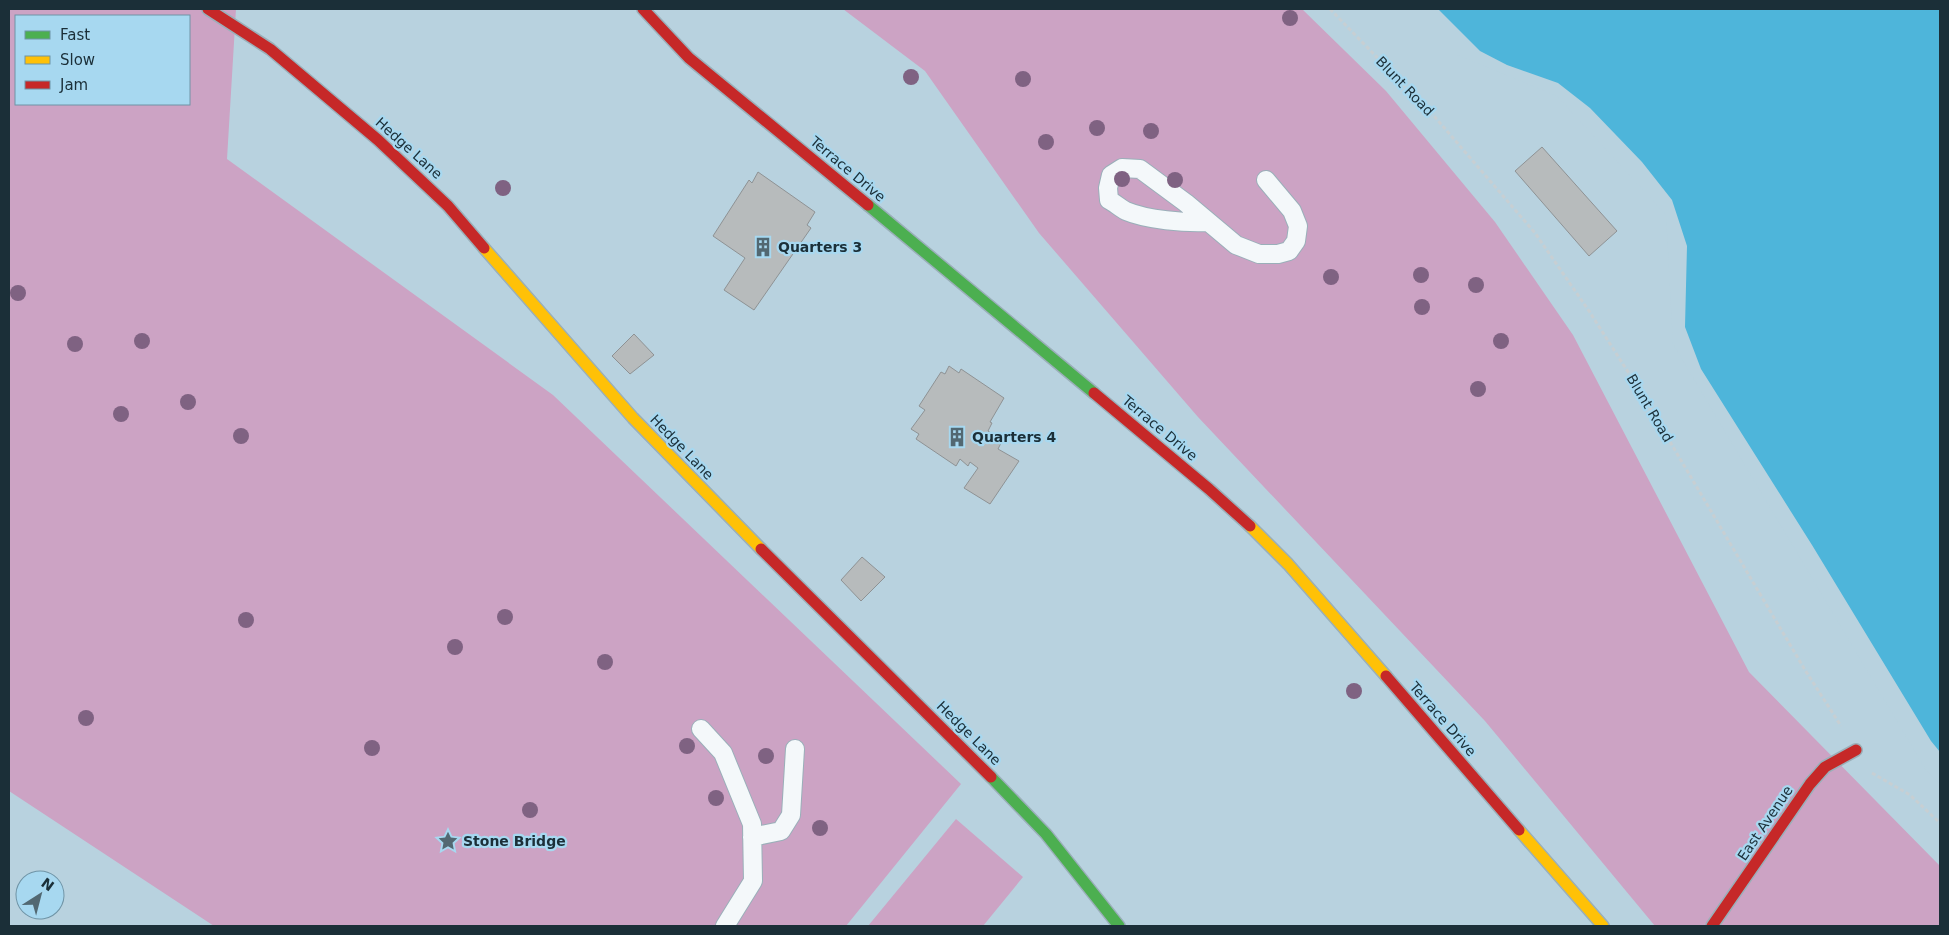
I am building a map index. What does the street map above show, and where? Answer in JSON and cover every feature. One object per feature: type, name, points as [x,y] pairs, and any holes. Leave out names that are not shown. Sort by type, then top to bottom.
[{"type":"street","name":"Hedge Lane","points":[[208,9],[270,49],[308,80],[378,140],[448,206],[633,418],[716,504],[1046,834],[1119,926]]},
{"type":"street","name":"Terrace Drive","points":[[644,9],[661,30],[689,58],[736,95],[1178,464],[1255,531],[1301,578],[1603,926]]},
{"type":"street","name":"East Avenue","points":[[1712,926],[1810,784],[1825,767],[1856,750]]},
{"type":"lane","points":[[1208,222],[1186,223],[1152,218],[1126,210],[1109,200],[1108,188],[1111,175],[1122,168],[1140,169],[1186,203],[1236,245],[1258,254],[1278,254],[1288,251],[1296,241],[1298,226],[1292,211],[1266,180]]},
{"type":"lane","points":[[701,729],[722,753],[752,824],[753,881],[725,926]]},
{"type":"lane","points":[[752,837],[781,831],[791,815],[795,749]]},
{"type":"path","name":"Blunt Road","points":[[1330,9],[1434,116],[1535,233],[1590,311],[1637,386],[1805,670],[1870,771],[1910,795],[1940,823]]},
{"type":"shaded area","points":[[9,9],[236,9],[227,159],[553,395],[961,784],[846,926],[214,926],[9,791]]},
{"type":"shaded area","points":[[843,9],[1302,9],[1386,91],[1495,222],[1573,335],[1749,672],[1940,866],[1940,926],[1655,926],[1485,721],[1198,417],[1039,233],[925,71]]},
{"type":"shaded area","points":[[956,819],[1023,877],[983,926],[868,926]]},
{"type":"water","points":[[1412,9],[1940,9],[1940,781],[1676,343],[1668,213],[1558,94],[1456,52]]},
{"type":"pier","points":[[1410,9],[1438,9],[1480,51],[1507,65],[1558,83],[1590,108],[1642,162],[1672,200],[1687,246],[1685,327],[1701,369],[1812,545],[1931,741],[1940,752],[1940,784],[1926,770],[1673,344],[1666,215],[1557,96],[1455,54]]},
{"type":"building","points":[[1542,147],[1617,231],[1589,256],[1515,171]]},
{"type":"building","name":"Quarters 3","points":[[758,172],[815,212],[807,225],[811,228],[754,310],[724,290],[745,258],[713,236],[749,180],[752,183]]},
{"type":"building","points":[[634,334],[654,355],[630,374],[612,356]]},
{"type":"building","name":"Quarters 4","points":[[949,366],[959,373],[961,369],[1004,398],[990,422],[992,423],[988,431],[1002,441],[998,449],[1019,461],[990,504],[964,488],[978,468],[970,462],[968,466],[960,459],[956,466],[916,439],[919,434],[911,429],[925,410],[919,406],[941,372],[945,374]]},
{"type":"building","points":[[862,557],[885,577],[861,601],[841,580]]},
{"type":"traffic: fast","points":[[868,205],[1094,393]]},
{"type":"traffic: fast","points":[[991,777],[1046,834],[1119,926]]},
{"type":"traffic: slow","points":[[484,248],[633,418],[761,549]]},
{"type":"traffic: slow","points":[[1250,526],[1288,564],[1386,676]]},
{"type":"traffic: slow","points":[[1519,830],[1603,926]]},
{"type":"traffic: jam","points":[[208,9],[270,49],[378,140],[448,206],[484,248]]},
{"type":"traffic: jam","points":[[643,9],[689,58],[868,205]]},
{"type":"traffic: jam","points":[[1094,393],[1209,489],[1250,526]]},
{"type":"traffic: jam","points":[[761,549],[991,777]]},
{"type":"traffic: jam","points":[[1386,676],[1519,830]]},
{"type":"traffic: jam","points":[[1712,926],[1810,784],[1825,767],[1856,750]]},
{"type":"place","name":"Quarters 3","points":[[763,247]]},
{"type":"place","name":"Quarters 4","points":[[957,437]]},
{"type":"place","name":"Stone Bridge","points":[[448,841]]}]
